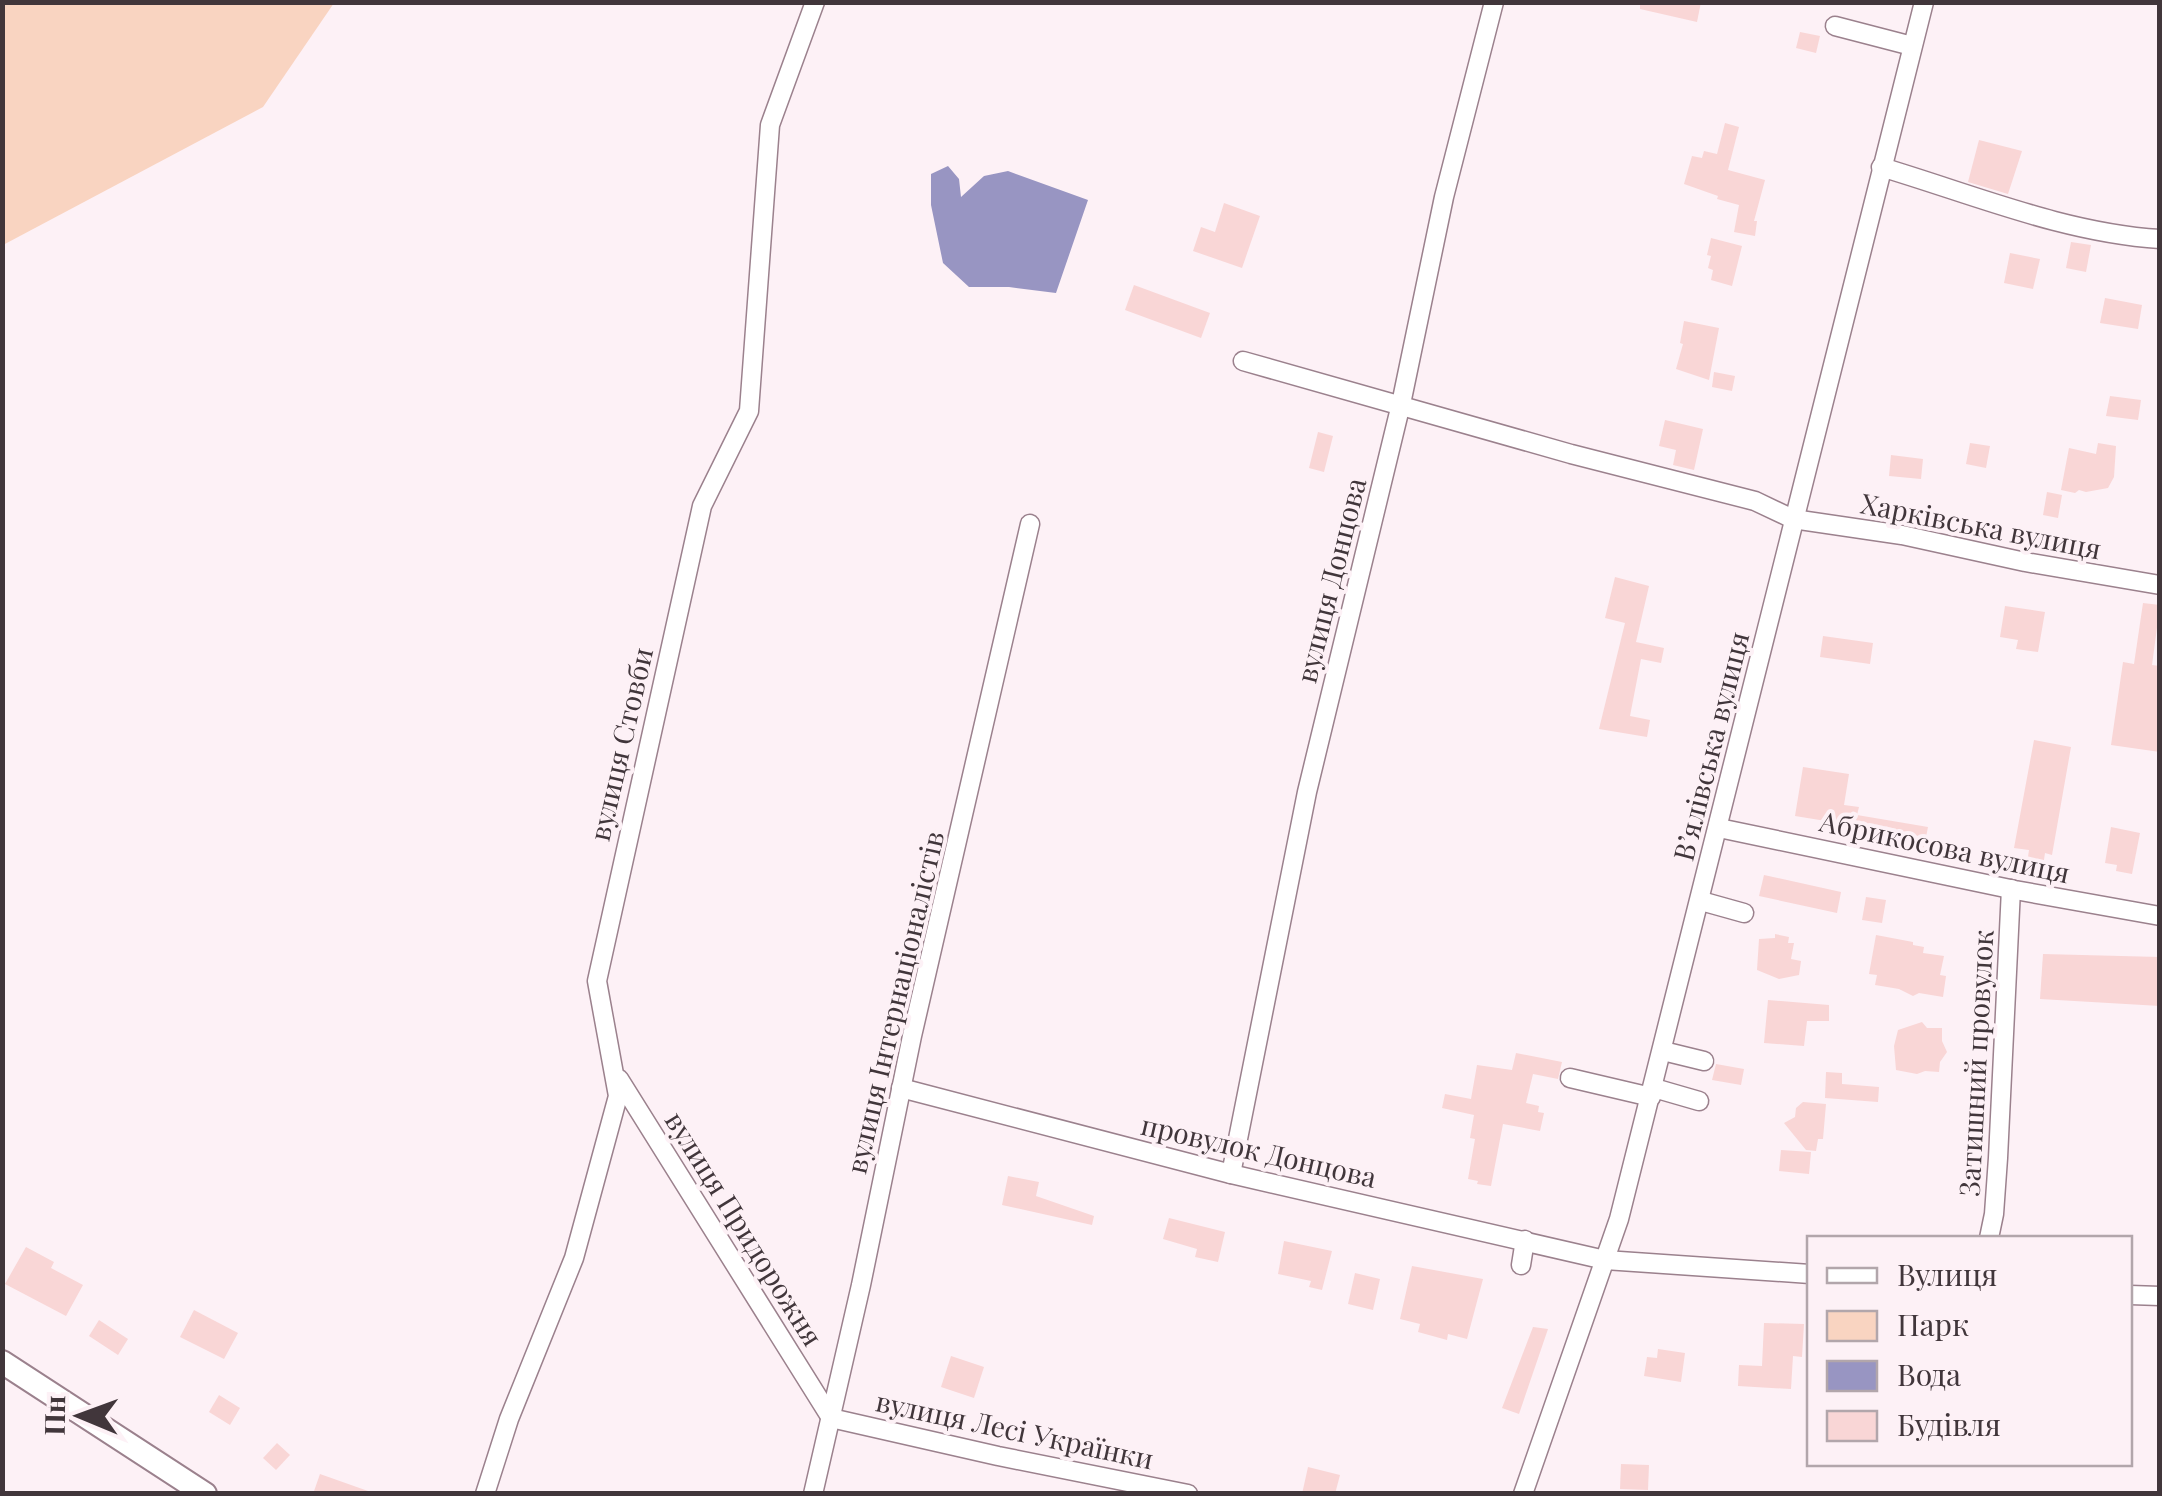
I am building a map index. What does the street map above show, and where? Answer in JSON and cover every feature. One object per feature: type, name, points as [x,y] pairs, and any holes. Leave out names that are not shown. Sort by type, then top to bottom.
[{"type":"street","name":"вулиця Стовби","points":[[486,1494],[509,1419],[574,1258],[618,1096],[596,981],[702,506],[749,411],[770,125],[815,2]]},
{"type":"street","name":"вулиця Донцова","points":[[1231,1174],[1307,792],[1401,404],[1444,197],[1494,2]]},
{"type":"street","name":"В’ялівська вулиця","points":[[1523,1494],[1620,1220],[1924,2]]},
{"type":"street","points":[[1834,26],[1912,46]]},
{"type":"street","points":[[1881,167],[2041,218],[2124,237],[2160,240]]},
{"type":"street","name":"Харківська вулиця","points":[[1243,361],[1572,454],[1756,501],[1793,519],[1902,535],[2025,562],[2160,585]]},
{"type":"street","name":"вулиця Інтернаціоналістів","points":[[813,1494],[1030,524]]},
{"type":"street","name":"Абрикосова вулиця","points":[[1719,828],[2160,916]]},
{"type":"street","name":"Затишний провулок","points":[[1988,1236],[1998,1158],[2011,889]]},
{"type":"street","points":[[1701,902],[1744,913]]},
{"type":"street","points":[[1663,1052],[1704,1061]]},
{"type":"street","name":"вулиця Придорожня","points":[[612,1068],[831,1418]]},
{"type":"street","points":[[1570,1078],[1699,1101]]},
{"type":"street","name":"провулок Донцова","points":[[901,1088],[1231,1174],[1606,1260],[1807,1274]]},
{"type":"street","points":[[1522,1266],[1526,1240]]},
{"type":"street","points":[[2132,1294],[2160,1296]]},
{"type":"street","points":[[2,1362],[205,1494]]},
{"type":"street","name":"вулиця Лесі Українки","points":[[831,1418],[1188,1494]]},
{"type":"green space","points":[[3,2],[334,3],[263,107],[3,245]]},
{"type":"water","points":[[948,166],[959,179],[961,197],[984,176],[1008,171],[1088,200],[1056,293],[969,287],[943,263],[931,205],[931,174]]},
{"type":"building","points":[[1640,2],[1701,2],[1697,22],[1640,9]]},
{"type":"building","points":[[1800,32],[1820,36],[1816,53],[1796,48]]},
{"type":"building","points":[[1725,123],[1739,127],[1728,170],[1765,180],[1754,221],[1755,236],[1734,232],[1739,205],[1684,184],[1692,156],[1702,158],[1704,151],[1717,154]]},
{"type":"building","points":[[1979,140],[2022,151],[2008,194],[1968,182]]},
{"type":"building","points":[[1224,203],[1260,216],[1242,268],[1193,251],[1201,227],[1215,232]]},
{"type":"building","points":[[1711,238],[1742,246],[1732,286],[1711,280],[1711,256],[1707,255]]},
{"type":"building","points":[[2071,242],[2091,245],[2086,272],[2066,268]]},
{"type":"building","points":[[2010,253],[2040,259],[2033,289],[2004,283]]},
{"type":"building","points":[[1134,285],[1210,313],[1201,338],[1125,310]]},
{"type":"building","points":[[2105,298],[2142,305],[2138,329],[2100,323]]},
{"type":"building","points":[[1684,321],[1719,328],[1709,380],[1676,369]]},
{"type":"building","points":[[1714,372],[1735,376],[1732,391],[1712,387]]},
{"type":"building","points":[[2110,396],[2141,400],[2138,420],[2106,416]]},
{"type":"building","points":[[1665,420],[1703,429],[1694,470],[1673,465],[1676,450],[1659,446]]},
{"type":"building","points":[[1318,432],[1333,436],[1324,472],[1309,468]]},
{"type":"building","points":[[1970,443],[1990,446],[1986,468],[1966,464]]},
{"type":"building","points":[[2098,443],[2116,446],[2114,477],[2108,488],[2075,493],[2061,490],[2069,448],[2096,454]]},
{"type":"building","points":[[1891,455],[1923,459],[1921,479],[1889,476]]},
{"type":"building","points":[[2047,492],[2062,495],[2058,518],[2043,515]]},
{"type":"building","points":[[1615,577],[1649,586],[1636,642],[1664,648],[1661,663],[1641,659],[1630,716],[1650,720],[1647,737],[1599,729],[1625,623],[1605,618]]},
{"type":"building","points":[[2143,603],[2160,605],[2152,665],[2160,666],[2160,752],[2111,745],[2123,662],[2134,664]]},
{"type":"building","points":[[2005,606],[2045,612],[2038,652],[2016,649],[2018,640],[2000,637]]},
{"type":"building","points":[[1823,636],[1873,643],[1870,664],[1820,657]]},
{"type":"building","points":[[2034,740],[2071,747],[2052,855],[2045,853],[2042,873],[2026,870],[2029,850],[2014,848]]},
{"type":"building","points":[[1803,767],[1849,774],[1844,805],[1859,807],[1857,815],[1928,827],[1923,852],[1874,844],[1875,837],[1853,833],[1852,840],[1829,837],[1832,822],[1795,816]]},
{"type":"building","points":[[2111,827],[2140,833],[2132,874],[2116,871],[2117,865],[2105,863]]},
{"type":"building","points":[[1764,875],[1841,892],[1837,913],[1759,896]]},
{"type":"building","points":[[1866,897],[1886,900],[1882,923],[1862,920]]},
{"type":"building","points":[[1775,934],[1789,937],[1788,943],[1794,943],[1791,959],[1801,961],[1799,975],[1779,979],[1757,970],[1759,939],[1775,938]]},
{"type":"building","points":[[1876,935],[1913,942],[1924,947],[1923,953],[1944,956],[1940,975],[1946,976],[1943,997],[1919,993],[1913,996],[1875,985],[1877,975],[1869,974]]},
{"type":"building","points":[[2043,954],[2160,957],[2160,1006],[2040,999]]},
{"type":"building","points":[[1768,1000],[1829,1005],[1829,1021],[1807,1021],[1804,1046],[1764,1043]]},
{"type":"building","points":[[1922,1022],[1927,1028],[1942,1028],[1947,1052],[1939,1072],[1917,1074],[1896,1070],[1894,1046],[1898,1030]]},
{"type":"building","points":[[1516,1053],[1562,1062],[1558,1079],[1533,1074],[1526,1103],[1539,1106],[1538,1112],[1544,1113],[1540,1131],[1503,1124],[1491,1186],[1477,1184],[1478,1181],[1468,1179],[1475,1139],[1470,1138],[1474,1115],[1442,1108],[1445,1094],[1471,1099],[1477,1065],[1512,1070]]},
{"type":"building","points":[[1716,1064],[1744,1069],[1741,1085],[1712,1080]]},
{"type":"building","points":[[1826,1072],[1842,1073],[1842,1084],[1879,1087],[1878,1102],[1825,1098]]},
{"type":"building","points":[[1803,1102],[1826,1104],[1823,1139],[1818,1139],[1816,1151],[1806,1150],[1784,1123],[1795,1117],[1796,1108]]},
{"type":"building","points":[[1781,1150],[1811,1152],[1809,1174],[1779,1171]]},
{"type":"building","points":[[1008,1176],[1039,1182],[1036,1196],[1094,1216],[1092,1225],[1002,1205]]},
{"type":"building","points":[[1169,1218],[1225,1232],[1218,1262],[1195,1257],[1197,1249],[1163,1239]]},
{"type":"building","points":[[1284,1241],[1332,1251],[1322,1290],[1309,1287],[1311,1281],[1278,1274]]},
{"type":"building","points":[[26,1247],[54,1262],[51,1268],[83,1285],[66,1316],[5,1284]]},
{"type":"building","points":[[1412,1266],[1483,1279],[1467,1339],[1448,1334],[1447,1340],[1418,1332],[1420,1324],[1400,1319]]},
{"type":"building","points":[[1355,1273],[1380,1279],[1373,1310],[1348,1304]]},
{"type":"building","points":[[194,1310],[238,1333],[224,1359],[180,1337]]},
{"type":"building","points":[[99,1320],[128,1339],[118,1355],[89,1336]]},
{"type":"building","points":[[1764,1323],[1804,1324],[1802,1357],[1793,1356],[1791,1389],[1738,1386],[1739,1365],[1762,1366]]},
{"type":"building","points":[[1533,1327],[1548,1329],[1519,1414],[1502,1408]]},
{"type":"building","points":[[1658,1349],[1685,1353],[1681,1382],[1644,1376],[1647,1357],[1657,1358]]},
{"type":"building","points":[[951,1356],[984,1367],[974,1398],[941,1387]]},
{"type":"building","points":[[219,1395],[240,1408],[230,1425],[209,1412]]},
{"type":"building","points":[[277,1443],[290,1455],[276,1470],[263,1458]]},
{"type":"building","points":[[1621,1464],[1649,1465],[1648,1490],[1620,1489]]},
{"type":"building","points":[[1308,1467],[1340,1475],[1335,1494],[1302,1494]]},
{"type":"building","points":[[320,1474],[368,1491],[368,1494],[313,1494]]}]
